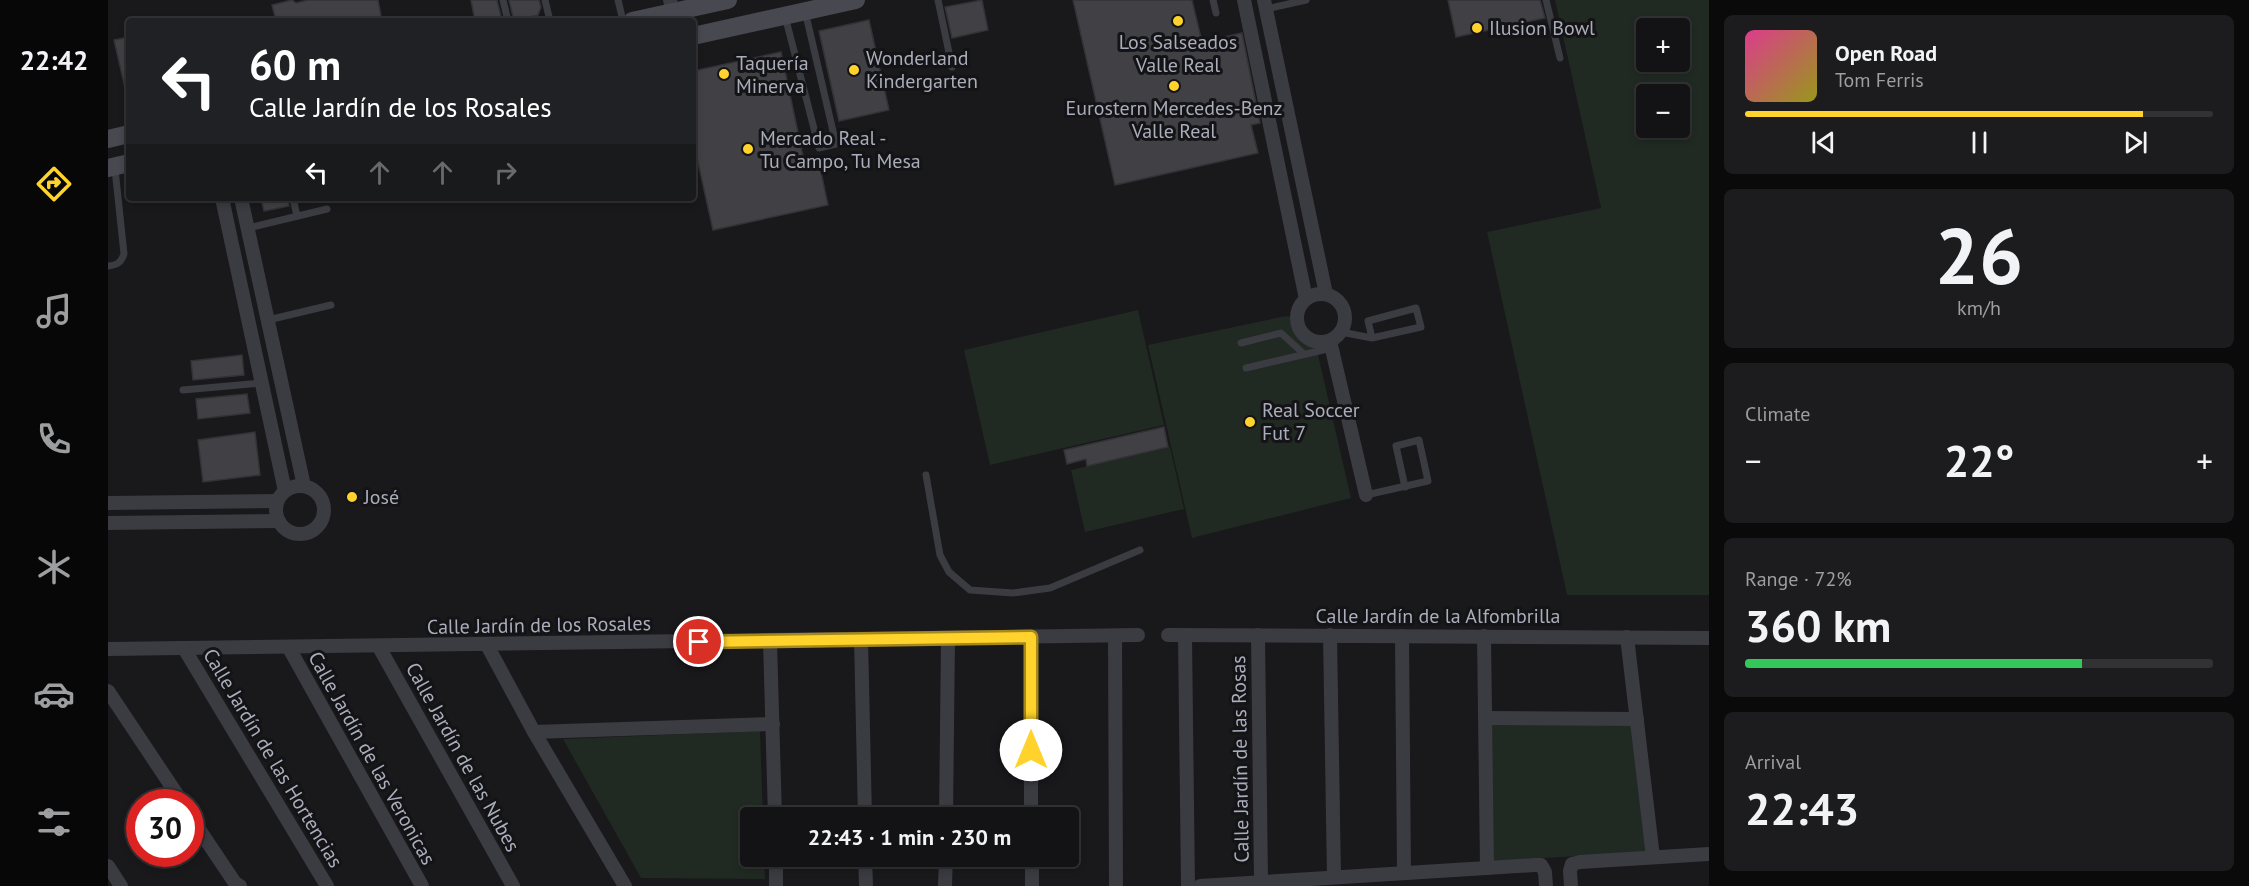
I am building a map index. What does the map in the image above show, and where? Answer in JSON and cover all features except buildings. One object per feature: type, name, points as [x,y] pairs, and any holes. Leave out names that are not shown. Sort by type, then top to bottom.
[{"type":"street","points":[[644,18],[728,0]]},
{"type":"street","points":[[696,35],[856,0]]},
{"type":"street","points":[[1244,0],[1306,299]]},
{"type":"street","points":[[1265,5],[1326,294]]},
{"type":"street","points":[[108,139],[126,135]]},
{"type":"street","points":[[108,504],[281,496],[294,486],[304,486],[314,490],[321,498],[324,508],[322,519],[316,528],[306,533],[296,534],[286,529],[276,514],[281,496],[262,383],[223,201]]},
{"type":"street","points":[[243,201],[304,486]]},
{"type":"street","points":[[1334,340],[1317,342],[1305,336],[1300,330],[1298,310],[1306,299],[1326,294],[1338,300],[1342,306],[1345,319],[1334,340],[1366,495]]},
{"type":"street","points":[[108,523],[279,521]]},
{"type":"street","points":[[1185,634],[1188,886]]},
{"type":"street","points":[[1116,886],[1116,636],[1138,635]]},
{"type":"street","name":"Calle Jardín de la Alfombrilla","points":[[1168,635],[1709,637]]},
{"type":"street","name":"Calle Jardín de las Rosas","points":[[1258,635],[1261,882]]},
{"type":"street","points":[[1330,635],[1334,877]]},
{"type":"street","name":"Calle Jardín de los Rosales","points":[[108,649],[185,650],[1116,636]]},
{"type":"street","points":[[1402,636],[1404,873]]},
{"type":"street","points":[[1484,636],[1487,868]]},
{"type":"street","points":[[1031,637],[1032,807]]},
{"type":"street","points":[[1627,637],[1653,857]]},
{"type":"street","points":[[946,807],[948,638]]},
{"type":"street","points":[[861,639],[865,807]]},
{"type":"street","points":[[770,640],[775,807]]},
{"type":"street","points":[[487,645],[534,732],[625,886]]},
{"type":"street","name":"Calle Jardín de las Nubes","points":[[380,647],[513,886]]},
{"type":"street","name":"Calle Jardín de las Veronicas","points":[[289,648],[422,886]]},
{"type":"street","name":"Calle Jardín de las Hortencias","points":[[185,650],[327,886]]},
{"type":"street","points":[[108,692],[173,789]]},
{"type":"street","points":[[1485,718],[1637,719]]},
{"type":"street","points":[[534,732],[773,724]]},
{"type":"street","points":[[204,837],[235,883],[240,886]]},
{"type":"street","points":[[1570,886],[1569,870],[1572,864],[1709,854]]},
{"type":"street","points":[[1200,886],[1541,865],[1545,872],[1546,886]]},
{"type":"street","points":[[108,866],[122,886]]},
{"type":"street","points":[[776,867],[777,886]]},
{"type":"street","points":[[865,867],[866,886]]},
{"type":"street","points":[[945,886],[946,867]]},
{"type":"street","points":[[1032,867],[1032,886]]},
{"type":"lane","points":[[503,0],[507,18]]},
{"type":"lane","points":[[545,0],[549,18]]},
{"type":"lane","points":[[618,0],[622,18]]},
{"type":"lane","points":[[938,0],[952,67]]},
{"type":"lane","points":[[1213,0],[1216,13]]},
{"type":"lane","points":[[1265,5],[1306,0]]},
{"type":"lane","points":[[1546,0],[1560,58]]},
{"type":"lane","points":[[785,16],[819,148],[836,144],[805,11]]},
{"type":"lane","points":[[1269,120],[1289,116]]},
{"type":"lane","points":[[108,266],[117,265],[122,260],[123,254],[117,166]]},
{"type":"lane","points":[[294,201],[297,216]]},
{"type":"lane","points":[[248,228],[327,209]]},
{"type":"lane","points":[[268,320],[331,305]]},
{"type":"lane","points":[[1246,368],[1304,354],[1334,340],[1372,338],[1421,327],[1416,308],[1368,321],[1372,338]]},
{"type":"lane","points":[[1240,343],[1281,333],[1304,354]]},
{"type":"lane","points":[[183,390],[262,383]]},
{"type":"lane","points":[[1366,495],[1405,487],[1428,481],[1419,440],[1396,446],[1405,487]]},
{"type":"lane","points":[[926,475],[940,555],[949,572],[970,590],[1014,593],[1050,588],[1140,550]]},
{"type":"shaded area","points":[[1555,0],[1709,0],[1709,595],[1567,595],[1487,232],[1601,208]]},
{"type":"shaded area","points":[[1138,310],[1164,425],[990,465],[964,350]]},
{"type":"shaded area","name":"Real Soccer Fut 7","points":[[1286,316],[1291,317],[1299,336],[1316,346],[1351,498],[1192,538],[1148,345]]},
{"type":"shaded area","points":[[1170,447],[1184,509],[1085,532],[1071,470]]},
{"type":"shaded area","points":[[1491,724],[1631,725],[1646,852],[1493,861]]},
{"type":"shaded area","points":[[760,731],[763,807],[740,807],[740,867],[764,867],[765,879],[641,878],[563,739]]},
{"type":"place","name":"Los Salseados Valle Real","points":[[1178,21]]},
{"type":"place","name":"Ilusion Bowl","points":[[1477,28]]},
{"type":"place","name":"Wonderland Kindergarten","points":[[854,70]]},
{"type":"place","name":"Taquería Minerva","points":[[724,74]]},
{"type":"place","name":"Eurostern Mercedes-Benz Valle Real","points":[[1174,86]]},
{"type":"place","name":"Mercado Real - Tu Campo, Tu Mesa","points":[[748,149]]},
{"type":"place","name":"Real Soccer Fut 7","points":[[1250,422]]},
{"type":"place","name":"José","points":[[352,497]]},
{"type":"route","points":[[699,642],[1031,637],[1031,750]]}]
